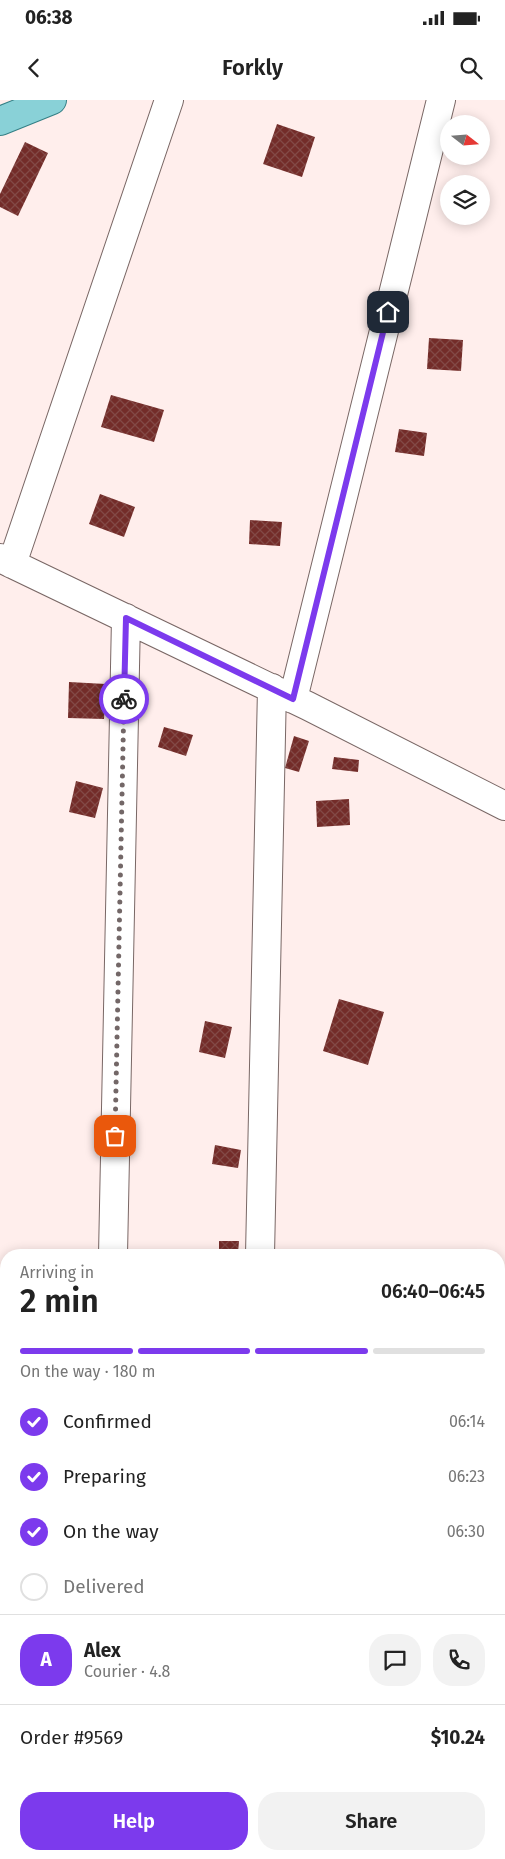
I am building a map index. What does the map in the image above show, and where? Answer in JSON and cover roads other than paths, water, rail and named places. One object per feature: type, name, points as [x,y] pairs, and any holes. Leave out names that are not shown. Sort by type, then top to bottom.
[{"type":"main road","points":[[0,121],[52,100]]},
{"type":"street","points":[[169,100],[6,561],[283,694],[505,806]]},
{"type":"street","points":[[260,1249],[283,694],[440,100]]},
{"type":"street","points":[[113,1249],[126,618]]}]
